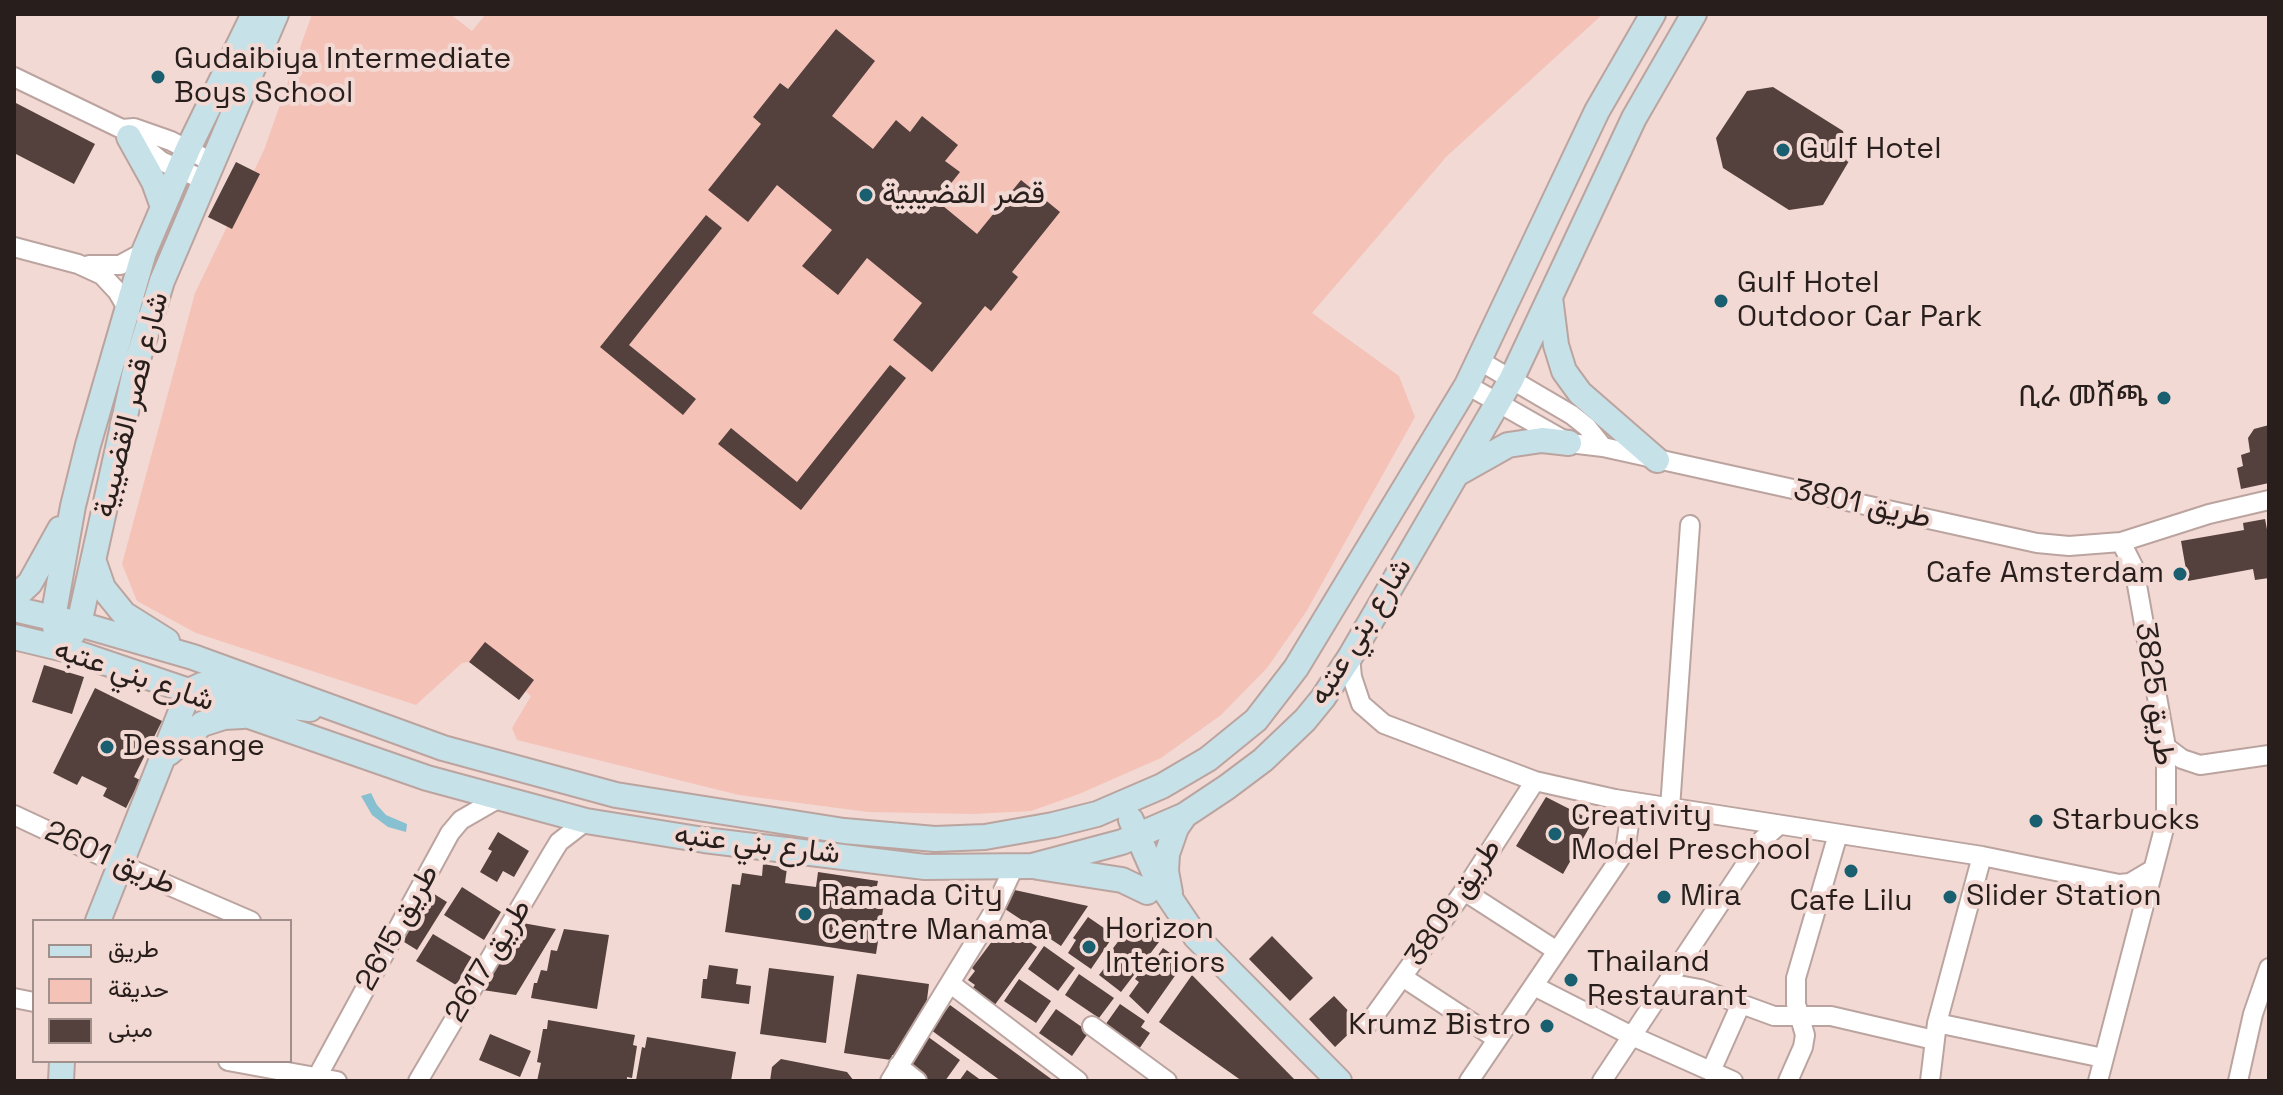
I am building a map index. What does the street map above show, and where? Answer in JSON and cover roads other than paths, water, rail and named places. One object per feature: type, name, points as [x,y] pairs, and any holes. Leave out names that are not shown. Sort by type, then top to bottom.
[{"type":"main road","name":"شارع قصر القضيبية","points":[[53,618],[73,506],[144,252],[183,159],[254,14]]},
{"type":"main road","name":"شارع قصر القضيبية","points":[[79,624],[137,362],[162,281],[276,14]]},
{"type":"main road","name":"شارع بني عتبه","points":[[14,609],[193,657],[443,748],[616,795],[844,831],[935,839],[985,837],[1053,825],[1121,804],[1162,786],[1208,759],[1256,720],[1296,668],[1467,385],[1591,124],[1653,14]]},
{"type":"main road","name":"شارع بني عتبه","points":[[14,637],[63,648],[189,691],[249,716],[427,778],[586,821],[704,840],[925,867],[1023,867],[1130,838],[1185,815],[1227,787],[1284,740],[1323,698],[1511,380],[1634,118],[1694,14]]},
{"type":"main road","points":[[126,133],[154,182],[163,207]]},
{"type":"main road","points":[[1550,297],[1556,345],[1564,371],[1580,393],[1657,460]]},
{"type":"main road","points":[[1458,474],[1508,445],[1542,440],[1569,443]]},
{"type":"main road","points":[[14,598],[30,583],[73,506]]},
{"type":"main road","points":[[94,562],[103,588],[124,614],[193,657]]},
{"type":"main road","points":[[53,618],[63,648]]},
{"type":"main road","points":[[63,648],[79,624]]},
{"type":"main road","points":[[99,919],[189,691],[208,683],[299,710],[327,705]]},
{"type":"main road","points":[[164,758],[202,724],[224,717],[249,716]]},
{"type":"main road","points":[[427,778],[443,748]]},
{"type":"main road","points":[[1121,804],[1130,817],[1130,838],[1147,892],[1161,911],[1196,937],[1338,1081]]},
{"type":"main road","points":[[1172,903],[1166,871],[1167,854],[1176,828],[1185,815]]},
{"type":"main road","points":[[1130,838],[1196,937]]},
{"type":"main road","points":[[1023,867],[1113,878],[1147,892]]},
{"type":"street","points":[[14,77],[126,133],[147,152],[183,159],[208,171]]},
{"type":"street","points":[[14,247],[78,264],[108,267],[120,265],[144,252]]},
{"type":"street","points":[[78,264],[102,275],[127,308]]},
{"type":"street","points":[[1480,361],[1572,415],[1587,427],[1603,447]]},
{"type":"street","points":[[1467,385],[1569,443]]},
{"type":"street","name":"طريق 3801","points":[[1569,443],[1603,447],[2037,543],[2069,546],[2121,542],[2209,514],[2269,500]]},
{"type":"street","points":[[1670,808],[1690,525]]},
{"type":"street","name":"طريق 3825","points":[[2098,1081],[2166,821],[2166,747],[2133,566],[2121,542]]},
{"type":"street","points":[[1350,657],[1352,677],[1361,704],[1384,724],[1535,781],[1615,799],[1982,856],[2119,884],[2130,883],[2152,870]]},
{"type":"street","points":[[2166,747],[2182,759],[2200,765],[2269,755]]},
{"type":"street","name":"طريق 3809","points":[[1369,1023],[1464,891],[1535,781]]},
{"type":"street","name":"طريق 2615","points":[[316,1079],[450,833],[461,820],[501,797]]},
{"type":"street","points":[[1473,1080],[1497,1039],[1625,851],[1629,824],[1615,799]]},
{"type":"street","points":[[544,811],[555,848]]},
{"type":"street","name":"طريق 2601","points":[[14,815],[246,919]]},
{"type":"street","name":"طريق 2617","points":[[418,1081],[555,848],[586,821]]},
{"type":"street","points":[[1602,1081],[1762,840],[1779,825]]},
{"type":"street","points":[[1788,1081],[1805,1035],[1795,991],[1796,978],[1838,834]]},
{"type":"street","points":[[1930,1081],[1935,1031],[1982,856]]},
{"type":"street","points":[[917,1081],[894,1074],[1023,867]]},
{"type":"street","points":[[984,868],[994,896],[991,916]]},
{"type":"street","points":[[1464,891],[1557,951]]},
{"type":"street","points":[[2238,1081],[2253,1014],[2269,968]]},
{"type":"street","points":[[1404,978],[1497,1039]]},
{"type":"street","points":[[951,984],[1078,1081]]},
{"type":"street","points":[[1534,986],[1632,1036],[1733,1081]]},
{"type":"street","points":[[1666,987],[1689,986],[1774,1016],[1831,1016],[2103,1058]]},
{"type":"street","points":[[1711,1071],[1740,1006]]},
{"type":"street","points":[[1092,1026],[1167,1081]]},
{"type":"street","points":[[238,1063],[337,1081]]},
{"type":"water","points":[[371,793],[386,815],[407,824],[406,832],[388,827],[372,815],[361,796]]},
{"type":"place","name":"Gudaibiya Intermediate Boys School","points":[[158,77]]},
{"type":"place","name":"Gulf Hotel","points":[[1783,150]]},
{"type":"place","name":"قصر القضيبية","points":[[866,195]]},
{"type":"place","name":"Gulf Hotel Outdoor Car Park","points":[[1721,301]]},
{"type":"place","name":"ቢራ መሸጫ","points":[[2164,398]]},
{"type":"place","name":"Cafe Amsterdam","points":[[2180,574]]},
{"type":"place","name":"Dessange","points":[[107,747]]},
{"type":"place","name":"Starbucks","points":[[2036,821]]},
{"type":"place","name":"Creativity Model Preschool","points":[[1555,834]]},
{"type":"place","name":"Cafe Lilu","points":[[1851,871]]},
{"type":"place","name":"Mira","points":[[1664,897]]},
{"type":"place","name":"Slider Station","points":[[1950,897]]},
{"type":"place","name":"Ramada City Centre Manama","points":[[805,914]]},
{"type":"place","name":"Horizon Interiors","points":[[1089,947]]},
{"type":"place","name":"Thailand Restaurant","points":[[1571,980]]},
{"type":"place","name":"Krumz Bistro","points":[[1547,1026]]}]
